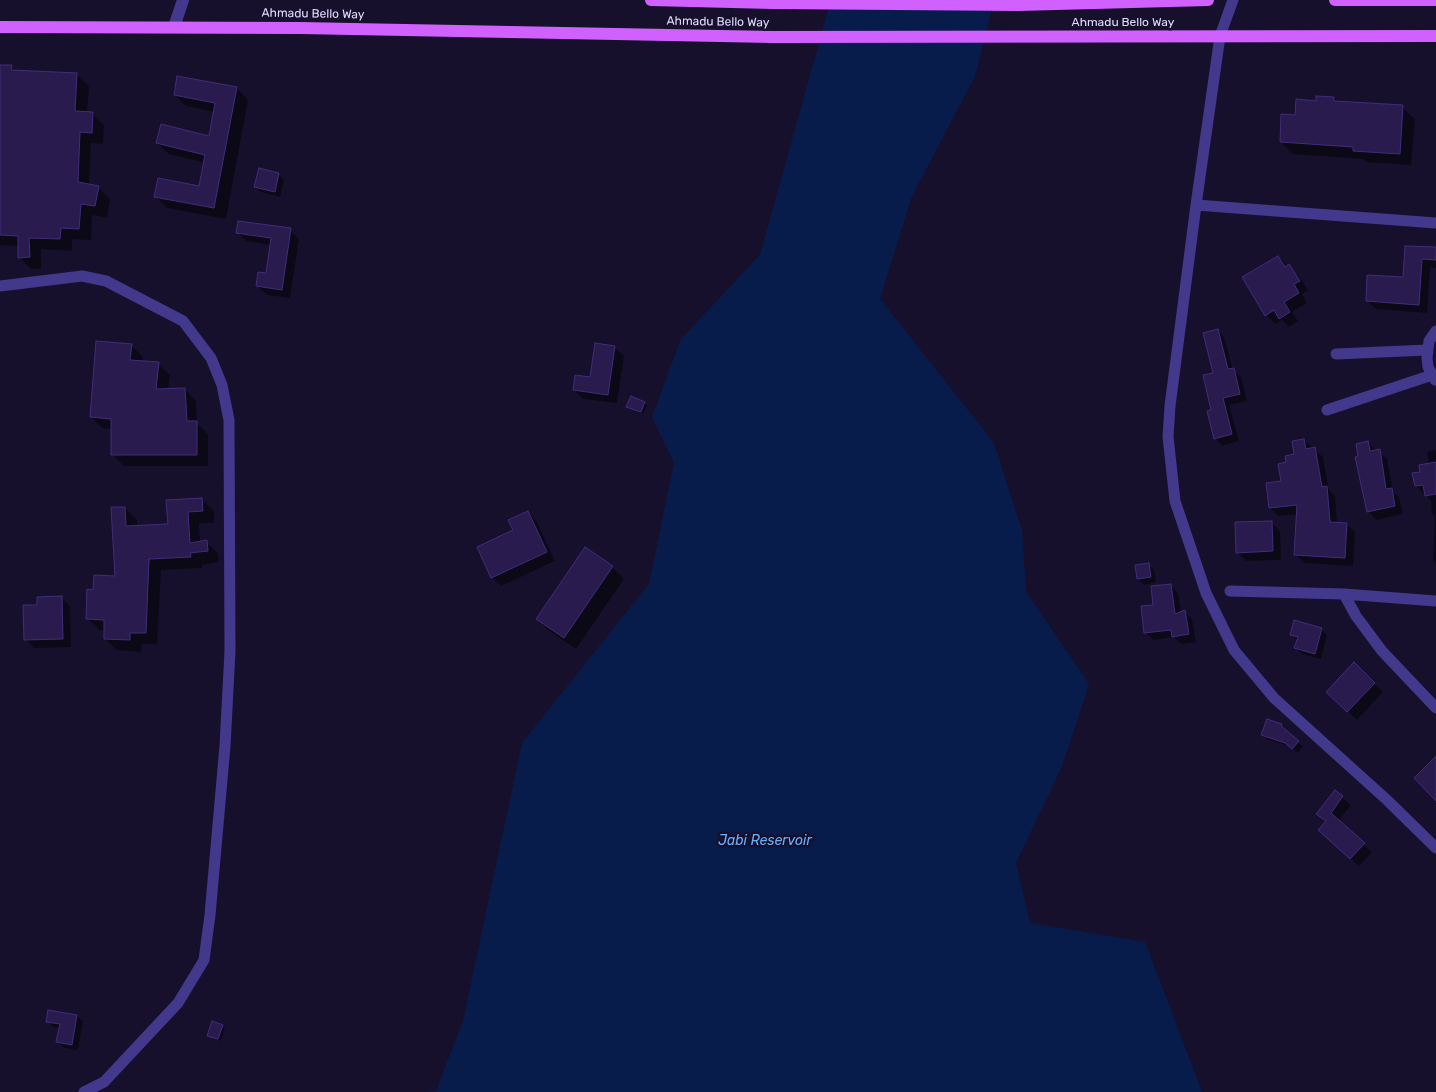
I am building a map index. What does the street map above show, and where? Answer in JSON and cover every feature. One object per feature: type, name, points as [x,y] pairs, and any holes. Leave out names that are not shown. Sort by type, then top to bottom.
[{"type":"main road","name":"Ahmadu Bello Way","points":[[651,0],[1018,5],[1208,0]]},
{"type":"main road","points":[[1335,0],[1436,0]]},
{"type":"main road","name":"Ahmadu Bello Way","points":[[0,27],[310,28],[773,37],[1436,36]]},
{"type":"street","points":[[174,27],[183,0]]},
{"type":"street","points":[[1233,0],[1220,36],[1170,406],[1168,437],[1175,501],[1206,593],[1234,650],[1274,698],[1387,800],[1436,848]]},
{"type":"street","points":[[1196,205],[1436,224]]},
{"type":"street","points":[[0,286],[82,276],[106,281],[182,321],[211,358],[222,385],[229,420],[229,660],[225,746],[210,916],[204,960],[178,1003],[104,1082],[84,1092]]},
{"type":"street","points":[[1327,410],[1434,379],[1426,358],[1429,341],[1436,330]]},
{"type":"street","points":[[1336,354],[1427,350]]},
{"type":"street","points":[[1230,591],[1344,594],[1436,601]]},
{"type":"street","points":[[1344,594],[1356,616],[1382,651],[1436,708]]},
{"type":"water","name":"Jabi Reservoir","points":[[831,0],[994,0],[975,76],[911,198],[880,299],[994,443],[1022,531],[1026,592],[1089,684],[1062,766],[1016,863],[1030,923],[1145,942],[1202,1092],[428,1092],[436,1091],[463,1021],[522,743],[649,584],[674,463],[652,417],[681,339],[760,255]]},
{"type":"building","points":[[0,65],[12,65],[11,70],[77,73],[75,111],[93,112],[92,133],[80,132],[78,182],[99,186],[95,206],[81,204],[79,229],[61,228],[60,239],[29,238],[30,257],[18,258],[18,236],[0,235]]},
{"type":"building","points":[[177,76],[237,87],[214,208],[154,197],[158,178],[199,186],[205,155],[156,143],[161,124],[209,136],[215,103],[174,95]]},
{"type":"building","points":[[1316,96],[1334,97],[1334,101],[1403,105],[1400,154],[1353,151],[1353,147],[1280,142],[1281,114],[1295,115],[1296,99],[1316,101]]},
{"type":"building","points":[[259,168],[279,173],[275,192],[254,187]]},
{"type":"building","points":[[238,221],[291,228],[282,290],[256,286],[258,272],[266,273],[271,238],[236,233]]},
{"type":"building","points":[[1405,246],[1436,247],[1436,260],[1422,259],[1419,305],[1366,301],[1367,275],[1403,277]]},
{"type":"building","points":[[1278,256],[1285,267],[1289,264],[1300,281],[1294,284],[1299,293],[1284,302],[1290,312],[1279,319],[1274,310],[1265,316],[1242,277]]},
{"type":"building","points":[[1218,329],[1228,369],[1234,368],[1240,394],[1223,398],[1232,434],[1214,439],[1207,411],[1211,410],[1203,375],[1213,373],[1203,333]]},
{"type":"building","points":[[96,341],[132,344],[130,360],[159,362],[156,389],[185,388],[187,421],[197,421],[197,455],[111,455],[111,419],[90,417]]},
{"type":"building","points":[[595,343],[615,346],[608,395],[573,390],[575,375],[590,377]]},
{"type":"building","points":[[631,396],[645,402],[641,412],[626,407]]},
{"type":"building","points":[[1304,439],[1306,449],[1315,447],[1322,487],[1327,486],[1330,522],[1347,523],[1345,558],[1294,555],[1297,505],[1269,508],[1266,483],[1281,481],[1278,464],[1286,462],[1285,456],[1294,454],[1292,441]]},
{"type":"building","points":[[1368,441],[1370,451],[1380,449],[1386,489],[1392,488],[1395,506],[1367,512],[1355,457],[1358,456],[1356,444]]},
{"type":"building","points":[[1436,462],[1436,494],[1425,496],[1423,485],[1415,486],[1412,473],[1420,472],[1419,465]]},
{"type":"building","points":[[202,498],[203,511],[188,512],[190,543],[207,540],[208,551],[190,553],[191,557],[149,559],[146,633],[130,633],[130,640],[104,639],[104,620],[86,619],[87,589],[93,590],[94,575],[115,576],[111,507],[125,507],[126,526],[168,524],[166,500]]},
{"type":"building","points":[[528,511],[547,552],[491,578],[477,547],[513,530],[508,520]]},
{"type":"building","points":[[1272,521],[1273,551],[1236,553],[1235,522]]},
{"type":"building","points":[[585,547],[613,566],[564,638],[536,619]]},
{"type":"building","points":[[1149,563],[1151,577],[1137,579],[1135,565]]},
{"type":"building","points":[[1171,584],[1175,614],[1185,610],[1189,634],[1172,637],[1171,630],[1144,633],[1141,606],[1153,605],[1151,586]]},
{"type":"building","points":[[62,596],[63,639],[24,640],[23,605],[37,605],[37,597]]},
{"type":"building","points":[[1294,620],[1322,628],[1315,654],[1294,648],[1298,637],[1290,635]]},
{"type":"building","points":[[1354,662],[1375,683],[1347,712],[1326,692]]},
{"type":"building","points":[[1267,719],[1282,724],[1281,726],[1299,741],[1292,749],[1285,743],[1261,735]]},
{"type":"building","points":[[1436,756],[1436,801],[1414,778]]},
{"type":"building","points":[[1335,790],[1343,796],[1331,813],[1365,843],[1350,859],[1318,830],[1326,821],[1316,814]]},
{"type":"building","points":[[48,1010],[77,1015],[72,1045],[56,1042],[60,1024],[46,1022]]},
{"type":"building","points":[[212,1021],[223,1025],[218,1039],[207,1036]]}]
